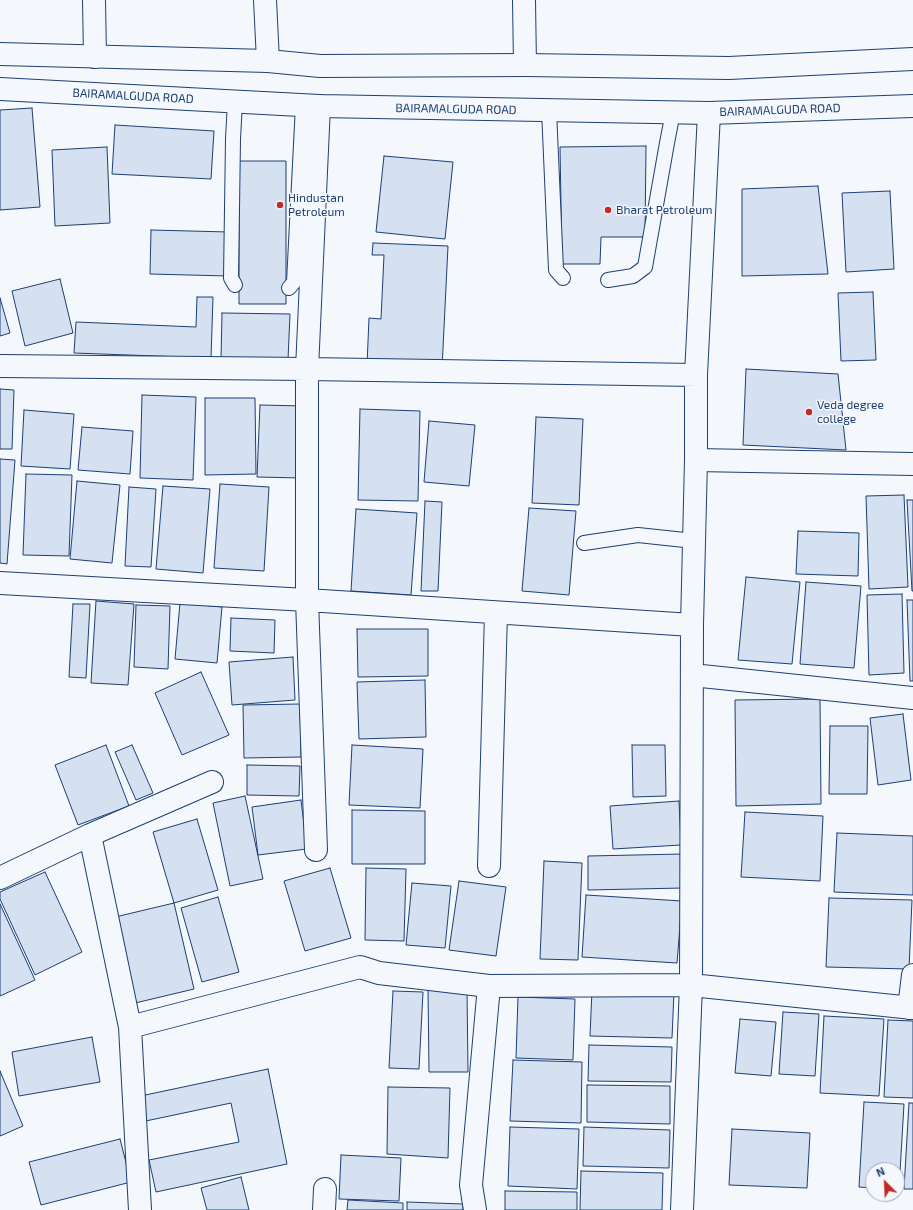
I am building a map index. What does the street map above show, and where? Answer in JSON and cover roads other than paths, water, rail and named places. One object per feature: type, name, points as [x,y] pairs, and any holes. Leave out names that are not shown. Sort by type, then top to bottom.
[{"type":"street","points":[[94,0],[94,57]]},
{"type":"street","points":[[264,0],[268,61]]},
{"type":"street","points":[[524,0],[525,65]]},
{"type":"street","points":[[0,54],[268,61],[320,66],[525,65],[729,68],[913,59]]},
{"type":"street","name":"BAIRAMALGUDA ROAD","points":[[0,89],[311,106],[709,113],[913,106]]},
{"type":"street","points":[[311,106],[307,369],[307,600],[316,850]]},
{"type":"street","points":[[682,1210],[691,985],[692,626],[696,460],[696,374],[709,113]]},
{"type":"street","points":[[0,366],[696,374]]},
{"type":"street","points":[[696,460],[913,464]]},
{"type":"street","points":[[0,583],[307,600],[692,626]]},
{"type":"street","points":[[489,866],[496,612]]},
{"type":"street","points":[[692,675],[913,698]]},
{"type":"street","points":[[0,878],[90,835],[212,782]]},
{"type":"street","points":[[90,835],[130,1028],[140,1210]]},
{"type":"street","points":[[130,1028],[360,967],[380,973],[489,986],[691,985],[911,1008],[913,975]]},
{"type":"street","points":[[475,1210],[471,1185],[489,986]]},
{"type":"lane","points":[[235,102],[231,278],[235,285]]},
{"type":"lane","points":[[289,288],[294,282],[311,106]]},
{"type":"lane","points":[[549,110],[556,270],[563,278]]},
{"type":"lane","points":[[608,280],[633,276],[645,267],[673,112]]},
{"type":"lane","points":[[584,542],[638,535],[694,541]]},
{"type":"place","name":"Hindustan Petroleum","points":[[280,205]]},
{"type":"place","name":"Bharat Petroleum","points":[[608,210]]},
{"type":"place","name":"Veda degree college","points":[[809,412]]}]
